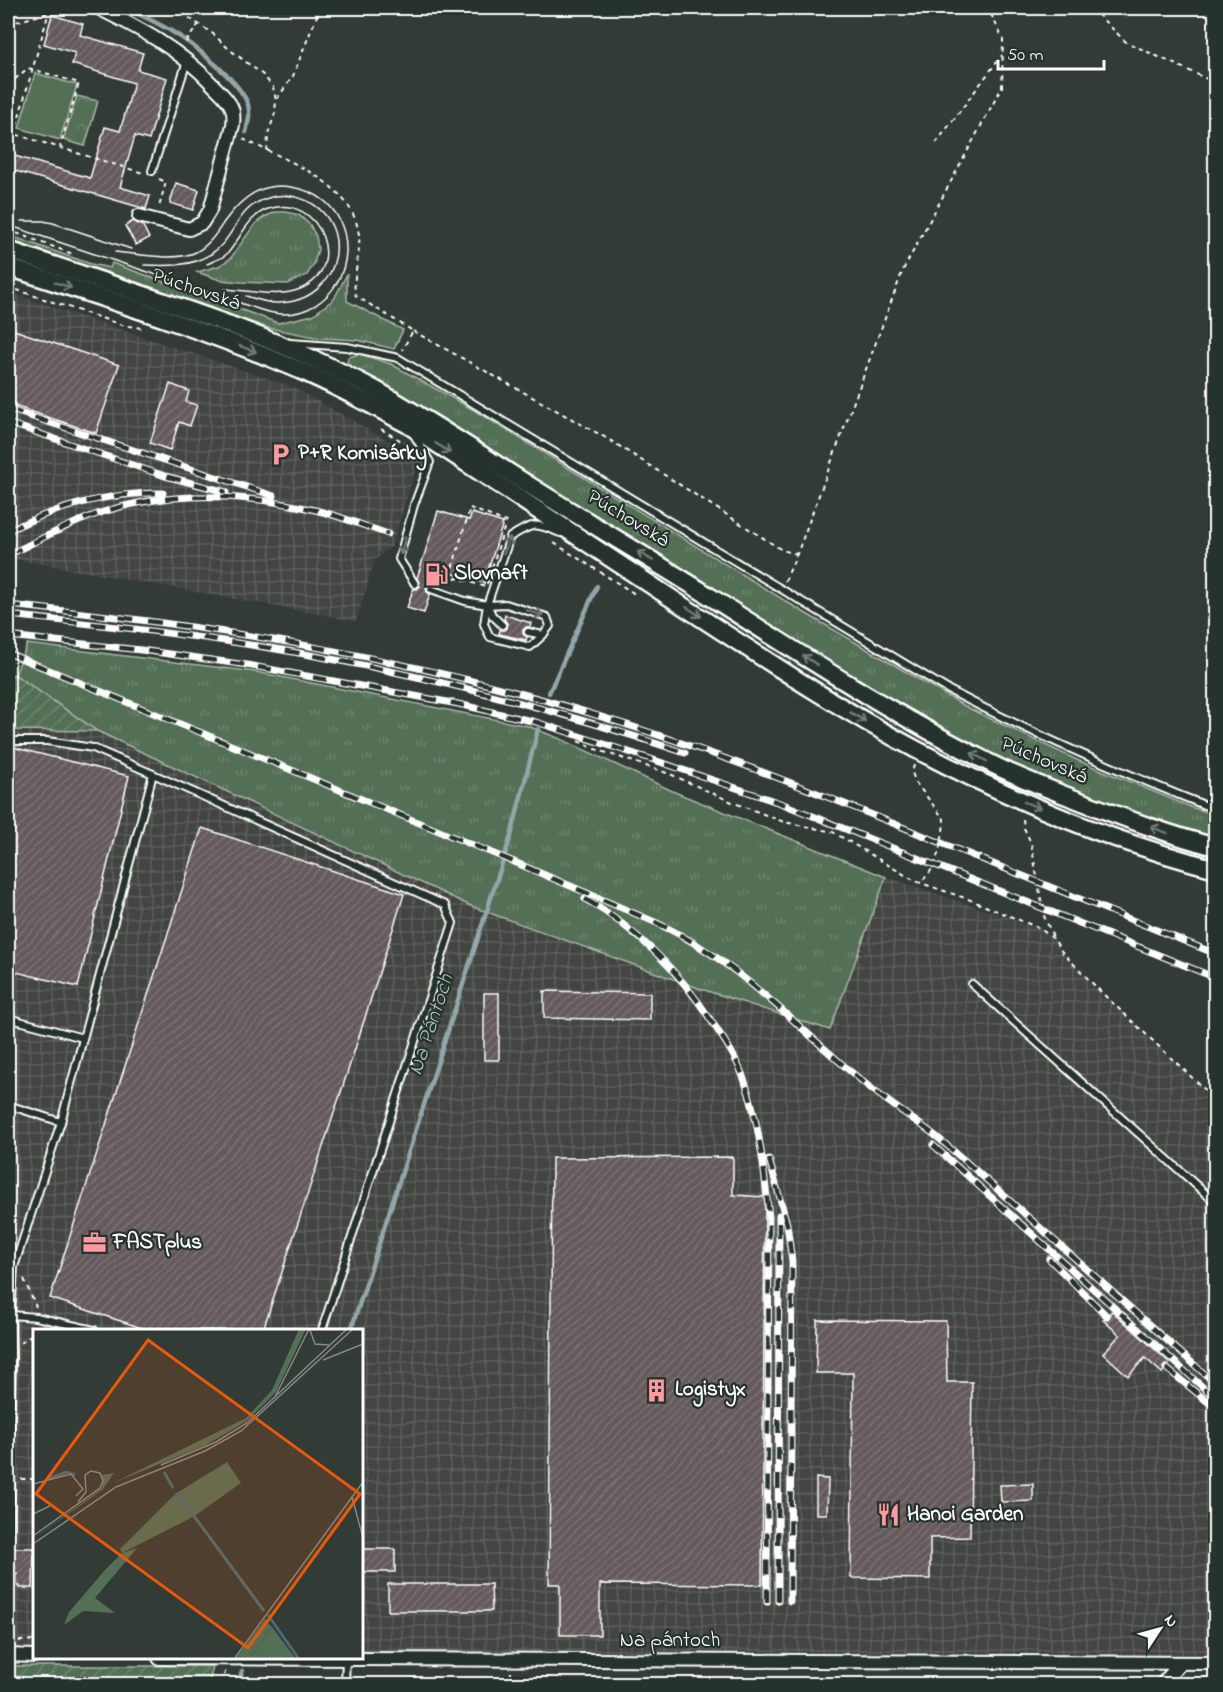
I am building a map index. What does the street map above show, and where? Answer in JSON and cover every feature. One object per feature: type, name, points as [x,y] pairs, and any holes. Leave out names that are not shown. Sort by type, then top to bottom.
[{"type":"main road","name":"Púchovská","points":[[8,249],[209,317],[339,370],[411,410],[848,685],[949,742],[989,763],[1042,786],[1169,834],[1215,847]]},
{"type":"main road","name":"Púchovská","points":[[8,267],[202,332],[251,350],[337,387],[406,424],[800,681],[906,744],[1021,801],[1105,834],[1215,870]]},
{"type":"street","points":[[95,12],[150,35],[183,57],[208,79],[232,108],[234,116],[210,210],[202,223],[189,229],[139,216]]},
{"type":"street","points":[[8,1655],[33,1656]]},
{"type":"street","name":"Na pántoch","points":[[363,1658],[1215,1663]]},
{"type":"street","points":[[1162,1684],[1180,1664]]},
{"type":"lane","points":[[152,171],[183,57]]},
{"type":"lane","points":[[275,342],[347,347],[398,358],[947,689],[1002,718],[1127,774],[1215,808]]},
{"type":"lane","points":[[406,424],[430,462],[414,505],[399,559],[415,584]]},
{"type":"lane","points":[[431,589],[465,601],[487,605],[506,604],[547,617],[550,626],[530,647],[490,637],[484,624],[487,605],[510,537],[530,525],[542,526],[562,534],[636,575]]},
{"type":"lane","points":[[487,605],[492,615],[502,625]]},
{"type":"lane","points":[[528,632],[543,635]]},
{"type":"lane","points":[[8,741],[47,741],[93,748],[446,905],[453,923],[322,1329]]},
{"type":"lane","points":[[9,1548],[11,1315],[14,1267],[61,1122],[153,774]]},
{"type":"lane","points":[[972,984],[1215,1203]]},
{"type":"lane","points":[[8,1018],[83,1038]]},
{"type":"lane","points":[[8,1105],[61,1122]]},
{"type":"lane","points":[[11,1315],[36,1317],[90,1329]]},
{"type":"lane","points":[[8,1655],[9,1574]]},
{"type":"lane","points":[[345,1684],[346,1659]]},
{"type":"path","points":[[14,134],[50,8]]},
{"type":"path","points":[[75,8],[95,12]]},
{"type":"path","points":[[174,8],[212,33],[263,75],[273,87],[276,100],[275,113],[268,135],[267,151]]},
{"type":"path","points":[[276,100],[293,76],[320,8]]},
{"type":"path","points":[[782,589],[903,270],[1002,87],[1004,39],[988,8]]},
{"type":"path","points":[[1091,8],[1126,42],[1215,83]]},
{"type":"path","points":[[8,24],[48,13]]},
{"type":"path","points":[[183,57],[198,25]]},
{"type":"path","points":[[936,143],[1002,55]]},
{"type":"path","points":[[8,85],[28,68],[79,83],[59,148]]},
{"type":"path","points":[[8,132],[143,173]]},
{"type":"path","points":[[231,133],[324,181],[344,200],[359,230],[359,256],[353,289],[356,296],[413,331],[608,439],[782,550],[797,554]]},
{"type":"path","points":[[159,209],[166,185]]},
{"type":"path","points":[[8,204],[13,188]]},
{"type":"path","points":[[8,230],[80,256]]},
{"type":"path","points":[[8,287],[122,326],[144,328]]},
{"type":"path","points":[[398,358],[413,331]]},
{"type":"path","points":[[470,508],[506,522],[486,587],[450,576],[470,508]]},
{"type":"path","points":[[578,741],[670,774],[784,822],[833,832],[915,881],[968,899],[1039,928],[1054,939]]},
{"type":"path","points":[[914,765],[912,773],[916,783],[944,819],[936,857],[931,870],[920,883]]},
{"type":"path","points":[[1023,819],[1024,828],[1031,843],[1044,916],[1062,952],[1215,1100]]},
{"type":"path","points":[[14,1267],[19,1269],[37,1304],[36,1317]]},
{"type":"path","points":[[18,1479],[33,1479]]},
{"type":"shaded area","points":[[8,292],[291,386],[425,461],[416,468],[392,546],[375,560],[356,621],[8,558]]},
{"type":"shaded area","points":[[8,730],[97,731],[473,907],[701,989],[830,1030],[886,877],[1039,928],[1054,939],[1062,952],[1101,992],[1215,1100],[1215,1663],[363,1658],[363,1329],[33,1329],[33,1656],[8,1656]]},
{"type":"green space","points":[[35,73],[77,85],[60,140],[19,128]]},
{"type":"green space","points":[[77,96],[98,101],[85,146],[63,140]]},
{"type":"green space","points":[[276,212],[299,215],[310,225],[316,236],[318,249],[314,264],[307,275],[288,284],[220,280],[197,272],[219,266],[230,259],[255,224]]},
{"type":"green space","points":[[8,235],[91,264],[110,268],[112,263],[278,323],[313,315],[334,299],[347,274],[347,301],[403,330],[394,349],[357,340],[320,338],[269,328],[8,242]]},
{"type":"green space","points":[[360,354],[391,364],[472,409],[805,613],[968,708],[1077,760],[1193,808],[1215,814],[1215,837],[1178,827],[1066,788],[968,743],[894,702],[545,486],[442,418],[350,366],[347,362],[348,357]]},
{"type":"green space","points":[[27,644],[256,672],[528,726],[677,793],[886,877],[830,1030],[701,989],[473,907],[97,731],[15,675]]},
{"type":"green space","points":[[8,674],[15,675],[97,731],[8,730]]},
{"type":"green space","points":[[8,1666],[213,1666],[209,1684],[8,1684]]},
{"type":"building","points":[[52,15],[83,24],[80,35],[143,53],[138,70],[167,78],[149,140],[135,136],[120,187],[150,196],[146,209],[8,169],[8,154],[90,178],[105,127],[120,131],[134,83],[72,64],[75,53],[44,44]]},
{"type":"building","points":[[176,183],[199,190],[193,210],[170,203]]},
{"type":"building","points":[[133,221],[143,226],[149,238],[136,245],[125,226]]},
{"type":"building","points":[[8,328],[119,365],[96,433],[8,404]]},
{"type":"building","points":[[170,384],[189,391],[186,402],[197,405],[190,426],[179,422],[170,450],[150,443]]},
{"type":"building","points":[[438,511],[469,520],[472,513],[503,523],[484,583],[438,569],[433,584],[426,588],[430,594],[424,613],[407,608],[413,589],[420,586],[417,578]]},
{"type":"building","points":[[505,615],[531,623],[530,627],[523,630],[523,634],[527,637],[526,640],[499,634],[500,630],[507,627]]},
{"type":"building","points":[[8,746],[129,776],[78,987],[8,970]]},
{"type":"building","points":[[202,828],[404,894],[263,1329],[145,1329],[50,1298]]},
{"type":"building","points":[[544,991],[650,993],[650,1020],[544,1018]]},
{"type":"building","points":[[484,993],[499,993],[499,1060],[484,1060]]},
{"type":"building","name":"Logistyx","points":[[733,1157],[733,1195],[765,1197],[762,1585],[600,1584],[600,1635],[560,1635],[560,1584],[549,1584],[552,1158]]},
{"type":"building","points":[[1112,1311],[1170,1363],[1162,1373],[1145,1358],[1128,1376],[1103,1353],[1120,1335],[1103,1320]]},
{"type":"building","points":[[817,1320],[946,1321],[947,1382],[972,1382],[970,1537],[930,1538],[930,1579],[851,1578],[853,1373],[816,1373]]},
{"type":"building","points":[[816,1478],[828,1479],[827,1514],[816,1514]]},
{"type":"building","points":[[1033,1484],[1033,1501],[1001,1502],[1000,1485]]},
{"type":"building","points":[[14,1548],[33,1548],[33,1588],[17,1586],[17,1574],[8,1569],[8,1553]]},
{"type":"building","points":[[363,1549],[395,1549],[395,1572],[363,1572]]},
{"type":"building","points":[[388,1584],[491,1584],[492,1611],[388,1611]]},
{"type":"waterway","name":"Na Pántoch","points":[[125,8],[180,37],[227,75],[244,96],[248,105],[246,132]]},
{"type":"waterway","name":"Na Pántoch","points":[[549,693],[597,586]]},
{"type":"waterway","name":"Na Pántoch","points":[[351,1329],[511,836],[538,729]]},
{"type":"waterway","name":"Na Pántoch","points":[[238,1684],[242,1671]]},
{"type":"tram line","points":[[8,225],[261,310],[280,314],[300,312],[315,305],[328,295],[343,268],[346,252],[345,235],[339,219],[331,208],[309,192],[284,186],[263,189],[246,198],[208,243],[196,252],[168,257],[115,252]]},
{"type":"tram line","points":[[144,265],[178,265],[211,254],[226,240],[249,209],[268,198],[293,196],[316,206],[329,220],[335,238],[336,256],[330,274],[318,289],[300,299],[273,303],[246,296]]},
{"type":"tram line","points":[[207,264],[228,253],[255,216],[268,209],[287,207],[303,212],[315,223],[323,237],[326,253],[322,269],[312,282],[286,293],[225,289]]},
{"type":"tram line","points":[[21,221],[53,223],[131,249]]},
{"type":"railway","points":[[8,409],[274,496]]},
{"type":"railway","points":[[8,423],[165,476],[226,492]]},
{"type":"railway","points":[[8,531],[64,508],[103,498],[163,493]]},
{"type":"railway","points":[[8,555],[91,516],[129,505],[182,497],[263,500],[334,515],[388,534]]},
{"type":"railway","points":[[8,605],[235,633],[310,646],[458,677],[532,696],[648,732],[774,776],[1216,954]]},
{"type":"railway","points":[[8,615],[207,639],[371,667],[552,711],[685,753]]},
{"type":"railway","points":[[8,636],[141,650],[247,665],[458,704],[536,722],[783,804],[1216,978]]},
{"type":"railway","points":[[8,653],[519,864],[687,938],[765,995],[870,1088],[928,1130],[963,1159],[1216,1384]]},
{"type":"railway","points":[[585,899],[640,938],[686,986],[731,1051],[750,1097],[761,1149],[769,1217],[767,1602]]},
{"type":"railway","points":[[933,1145],[1216,1399]]},
{"type":"railway","points":[[769,1159],[787,1224],[792,1261],[790,1601]]},
{"type":"railway","points":[[778,1601],[779,1215]]},
{"type":"railway","points":[[1049,1259],[1107,1316]]},
{"type":"railway","points":[[1166,1368],[1208,1402]]},
{"type":"place","name":"P+R Komisárky","points":[[280,454]]},
{"type":"place","name":"Slovnaft","points":[[436,574]]},
{"type":"place","name":"FASTplus","points":[[95,1243]]},
{"type":"place","name":"Logistyx","points":[[657,1390]]},
{"type":"place","name":"Hanoi Garden","points":[[889,1515]]}]
